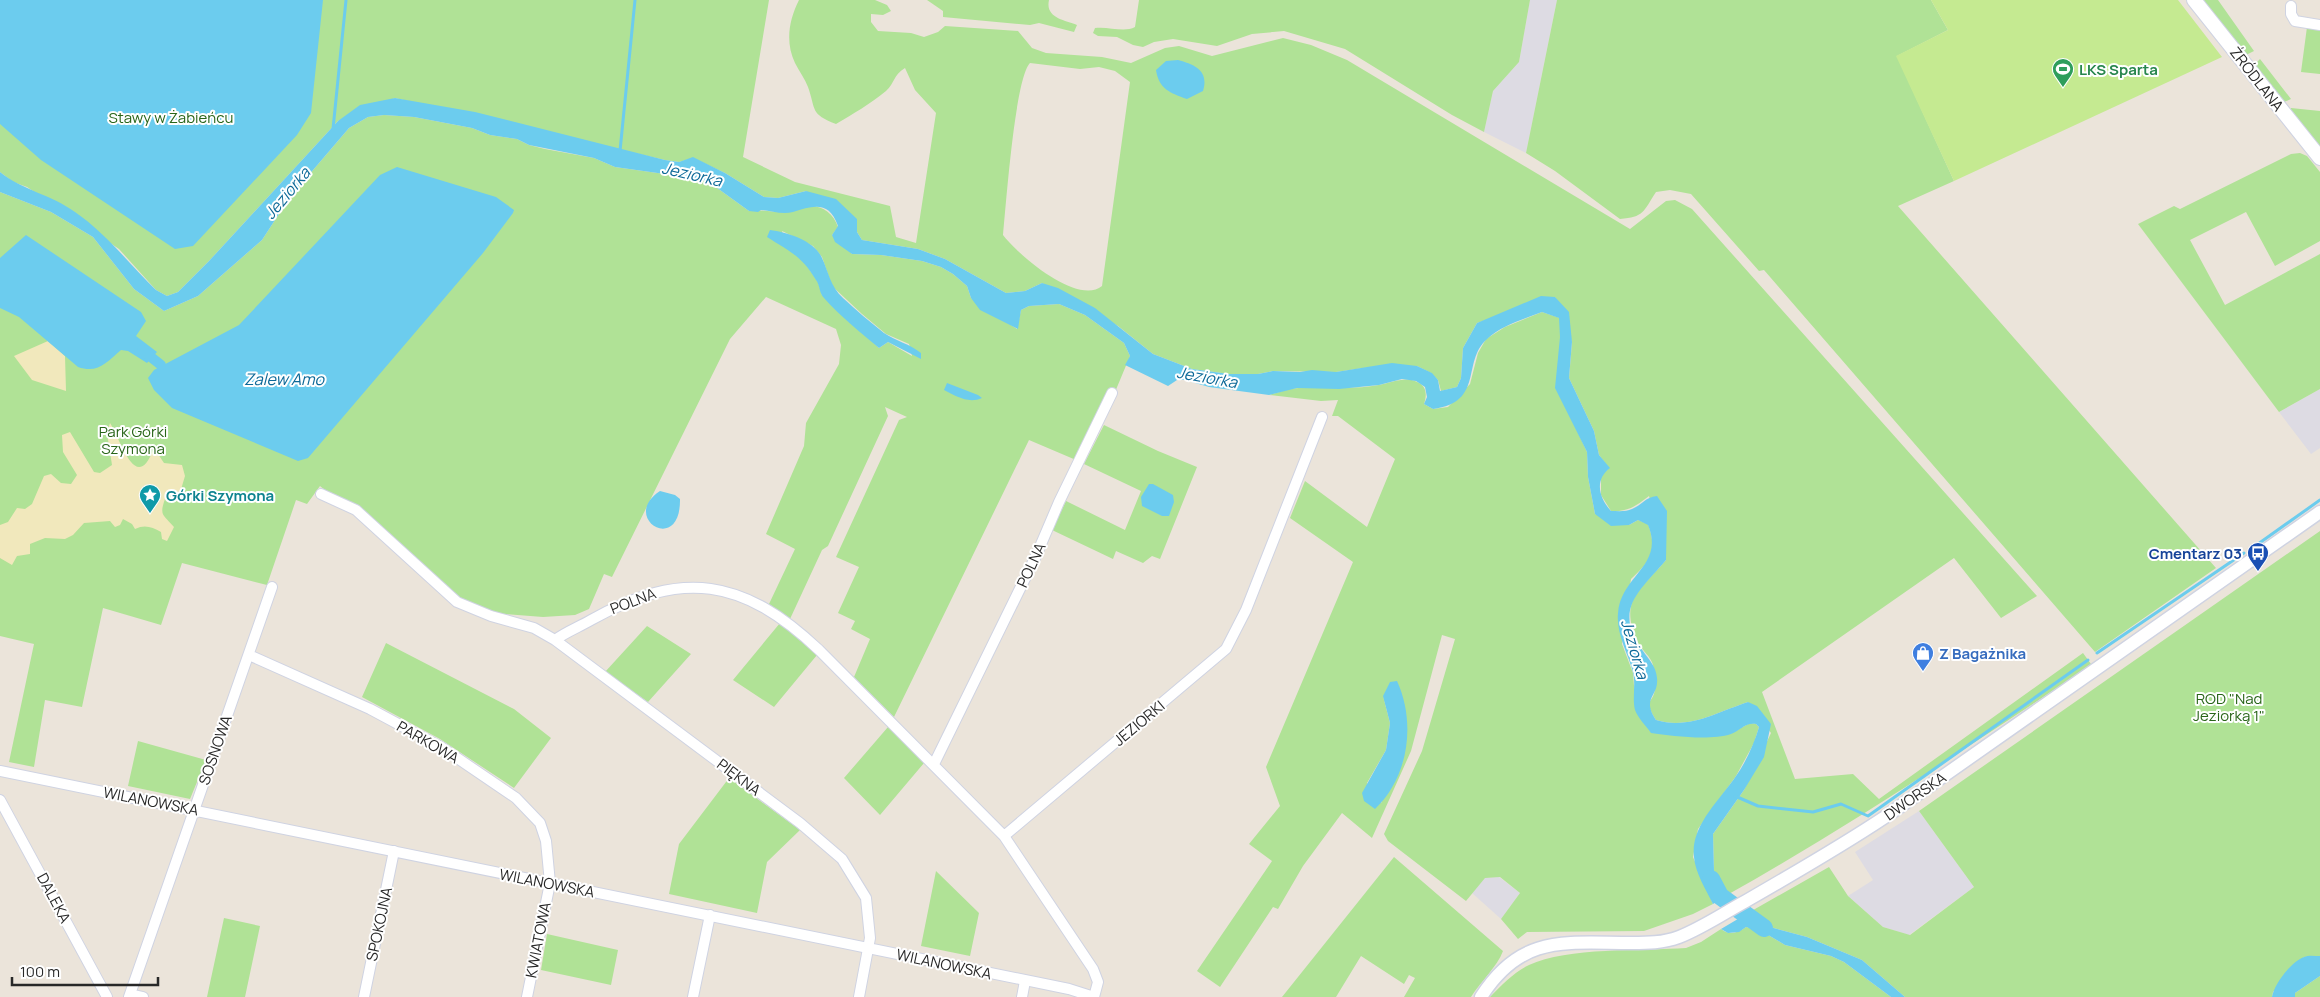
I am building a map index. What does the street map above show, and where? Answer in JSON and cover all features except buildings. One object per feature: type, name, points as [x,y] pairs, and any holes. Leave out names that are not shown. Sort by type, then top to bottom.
[{"type":"main road","name":"ŹRÓDLANA","points":[[2194,0],[2320,158]]},
{"type":"street","points":[[2292,6],[2291,14],[2295,21],[2320,25]]},
{"type":"street","name":"POLNA","points":[[934,764],[1036,556],[1059,502],[1112,392]]},
{"type":"street","name":"JEZIORKI","points":[[1004,836],[1226,649],[1246,610],[1322,417]]},
{"type":"street","points":[[321,494],[356,510],[457,602],[484,614],[534,628],[554,640]]},
{"type":"street","name":"DWORSKA","points":[[1481,997],[1505,967],[1526,952],[1538,947],[1564,943],[1657,943],[1680,937],[1769,887],[1850,840],[1885,817],[2320,512]]},
{"type":"street","name":"SOSNOWA","points":[[129,996],[272,587]]},
{"type":"street","name":"POLNA","points":[[554,640],[619,604],[640,596],[679,587],[724,591],[752,602],[790,624],[934,764],[1004,836]]},
{"type":"street","name":"PIĘKNA","points":[[554,640],[800,823],[842,859],[866,898],[869,949],[859,997]]},
{"type":"street","name":"PARKOWA","points":[[249,655],[378,713],[441,747],[503,788],[516,798],[540,823],[546,841],[550,883]]},
{"type":"street","name":"WILANOWSKA","points":[[0,771],[710,915],[1094,997]]},
{"type":"street","name":"DALEKA","points":[[0,800],[106,997]]},
{"type":"street","points":[[1004,836],[1093,969],[1098,982],[1094,997]]},
{"type":"street","name":"SPOKOJNA","points":[[364,997],[394,851]]},
{"type":"street","name":"KWIATOWA","points":[[527,997],[550,883]]},
{"type":"street","points":[[693,997],[710,915]]},
{"type":"street","points":[[1022,997],[1025,981]]},
{"type":"street","points":[[129,996],[143,997]]},
{"type":"shaded area","points":[[1530,0],[1557,0],[1526,153],[1484,132],[1493,91],[1519,62]]},
{"type":"shaded area","points":[[2320,389],[2320,448],[2311,454],[2279,412]]},
{"type":"shaded area","points":[[1919,811],[1974,887],[1909,935],[1883,927],[1848,896],[1873,880],[1855,852]]},
{"type":"shaded area","points":[[1499,877],[1520,893],[1501,919],[1472,893],[1485,878]]},
{"type":"green space","points":[[0,0],[769,0],[743,157],[795,182],[890,206],[896,237],[916,243],[936,113],[915,90],[905,68],[898,73],[886,91],[868,105],[836,124],[818,114],[808,87],[795,63],[790,47],[791,23],[799,0],[875,0],[887,5],[891,11],[883,15],[871,14],[871,22],[878,31],[911,33],[924,37],[938,32],[945,26],[1018,31],[1032,48],[1046,53],[1102,57],[1131,63],[1165,48],[1179,46],[1212,56],[1283,38],[1311,45],[1347,60],[1630,229],[1666,201],[1675,200],[1692,209],[2037,596],[2001,618],[1954,558],[1762,692],[1795,779],[1853,774],[1879,799],[2083,653],[2091,664],[1865,813],[1727,895],[1714,871],[1713,834],[1744,790],[1771,733],[1748,702],[1703,718],[1680,723],[1656,720],[1652,713],[1649,704],[1655,688],[1653,665],[1638,643],[1630,616],[1631,606],[1640,588],[1666,560],[1649,496],[1631,508],[1611,511],[1601,495],[1601,475],[1609,468],[1599,455],[1594,431],[1569,378],[1572,342],[1555,297],[1477,323],[1463,348],[1461,378],[1457,387],[1441,391],[1438,380],[1431,373],[1417,366],[1363,368],[1336,372],[1273,371],[1258,374],[1229,374],[1192,369],[1153,354],[1118,326],[1042,283],[1025,291],[1006,293],[945,259],[918,249],[862,240],[857,232],[806,191],[778,198],[764,197],[725,173],[693,158],[679,162],[665,160],[395,98],[338,121],[209,261],[178,292],[167,296],[156,290],[119,249],[27,187],[13,182],[0,172]],"holes":[[[1030,63],[1080,69],[1099,67],[1115,71],[1130,82],[1102,286],[1091,290],[1079,289],[1049,276],[1021,254],[1003,235],[1016,116],[1020,92]]]},
{"type":"green space","points":[[927,0],[1049,0],[1050,11],[1053,15],[1061,20],[1077,25],[1074,32],[1039,23],[1030,25],[943,17],[943,11]]},
{"type":"green space","points":[[1139,0],[1530,0],[1519,62],[1493,91],[1484,132],[1452,115],[1345,49],[1284,31],[1252,34],[1217,46],[1173,39],[1154,42],[1143,47],[1133,45],[1117,37],[1098,36],[1093,33],[1095,28],[1131,29],[1135,27]]},
{"type":"green space","points":[[1557,0],[1931,0],[1948,30],[1897,56],[1954,181],[1898,206],[2216,568],[2095,652],[1764,270],[1759,271],[1691,194],[1670,190],[1656,192],[1639,215],[1620,219],[1555,171],[1526,153]]},
{"type":"green space","points":[[1931,0],[2178,0],[2222,57],[1954,181],[1896,56],[1948,30]]},
{"type":"green space","points":[[2203,0],[2218,0],[2254,51],[2246,55]]},
{"type":"green space","points":[[2307,27],[2320,29],[2320,74],[2301,72]]},
{"type":"green space","points":[[2260,59],[2291,99],[2284,102],[2254,65]]},
{"type":"green space","points":[[2291,108],[2320,111],[2320,146],[2291,110]]},
{"type":"green space","name":"Park Górki Szymona","points":[[384,115],[414,117],[472,128],[490,135],[517,139],[529,145],[545,149],[594,158],[615,167],[700,179],[713,185],[749,211],[789,212],[815,206],[825,210],[833,217],[838,227],[832,235],[852,254],[881,255],[922,261],[941,267],[967,286],[971,298],[1017,329],[1021,310],[1029,306],[1059,304],[1085,315],[1124,343],[1130,356],[1115,392],[1076,460],[1029,440],[894,717],[854,677],[870,639],[851,629],[855,621],[838,613],[859,567],[836,557],[899,420],[907,417],[885,407],[888,416],[828,546],[822,550],[790,619],[769,604],[795,549],[766,534],[804,446],[806,423],[839,364],[841,345],[836,329],[766,297],[730,339],[612,577],[604,574],[589,609],[575,615],[543,617],[490,613],[454,595],[320,486],[307,504],[296,500],[267,585],[182,563],[161,625],[103,608],[82,707],[45,700],[34,767],[9,762],[34,644],[0,636],[0,192],[51,212],[93,237],[134,289],[164,311],[198,296],[262,240],[290,197],[349,128],[368,117]],"holes":[[[782,231],[813,246],[822,257],[832,286],[886,334],[909,344],[912,356],[888,342],[879,348],[822,295],[818,282],[803,260],[786,247]]]},
{"type":"green space","points":[[2300,153],[2307,156],[2320,172],[2320,241],[2275,266],[2246,212],[2190,240],[2225,305],[2320,254],[2320,389],[2279,412],[2138,224],[2174,206],[2180,209],[2291,154]]},
{"type":"green space","points":[[1542,312],[1560,318],[1573,422],[1587,452],[1588,477],[1595,514],[1629,525],[1638,520],[1648,524],[1652,548],[1643,567],[1631,579],[1622,644],[1633,673],[1636,711],[1651,732],[1730,734],[1750,723],[1756,724],[1759,727],[1754,743],[1736,776],[1698,829],[1693,857],[1713,904],[1693,914],[1644,931],[1527,932],[1518,939],[1501,919],[1520,893],[1500,877],[1485,878],[1466,901],[1388,841],[1384,834],[1422,751],[1455,639],[1442,635],[1411,751],[1372,838],[1342,813],[1303,866],[1278,909],[1273,907],[1220,987],[1197,971],[1272,861],[1249,844],[1280,806],[1266,767],[1353,562],[1290,518],[1305,481],[1367,527],[1395,459],[1338,416],[1332,416],[1338,400],[1321,401],[1269,395],[1295,388],[1359,387],[1379,385],[1398,380],[1412,380],[1424,388],[1426,397],[1424,404],[1433,409],[1448,407],[1470,384],[1478,353],[1486,339],[1505,327]],"holes":[[[1383,696],[1403,761],[1381,803],[1367,783],[1386,750],[1390,723]]]},
{"type":"green space","points":[[1104,425],[1197,467],[1160,559],[1152,556],[1143,563],[1116,551],[1113,559],[1052,530],[1066,501],[1125,530],[1141,491],[1084,464]]},
{"type":"green space","name":"ROD \"Nad Jeziorką 1\"","points":[[2320,531],[2320,956],[2304,957],[2273,992],[2272,997],[1905,997],[1862,960],[1807,937],[1770,927],[1748,913],[1829,867],[1848,896],[1883,927],[1910,935],[1974,887],[1919,811]]},
{"type":"green space","points":[[780,623],[817,655],[774,707],[733,680]]},
{"type":"green space","points":[[647,626],[691,654],[648,702],[605,672]]},
{"type":"green space","points":[[386,643],[514,709],[551,738],[514,788],[440,739],[362,697]]},
{"type":"green space","points":[[888,727],[924,763],[880,815],[844,778]]},
{"type":"green space","points":[[138,741],[206,760],[190,799],[128,786]]},
{"type":"green space","points":[[729,778],[800,830],[767,862],[757,913],[669,894],[679,844]]},
{"type":"green space","points":[[1394,857],[1503,951],[1497,963],[1471,997],[1404,997],[1415,978],[1409,975],[1404,984],[1361,956],[1336,997],[1282,997]]},
{"type":"green space","points":[[936,871],[979,913],[970,956],[921,946]]},
{"type":"green space","points":[[224,918],[260,926],[245,997],[207,997]]},
{"type":"green space","points":[[1746,927],[1758,929],[1785,945],[1831,956],[1844,962],[1891,997],[1490,997],[1518,971],[1545,959],[1606,951],[1686,948],[1701,942],[1721,929],[1734,933]]},
{"type":"green space","points":[[547,934],[618,950],[611,985],[541,970]]},
{"type":"green space","points":[[2320,976],[2320,997],[2295,997],[2295,993]]},
{"type":"sand","points":[[48,341],[65,356],[66,391],[32,380],[14,356]]},
{"type":"sand","points":[[110,423],[129,460],[135,466],[141,467],[147,461],[154,448],[164,463],[182,465],[185,476],[179,496],[174,493],[166,496],[162,511],[174,527],[167,541],[162,539],[161,532],[158,530],[145,526],[135,529],[132,524],[123,519],[120,525],[115,527],[110,521],[84,523],[73,535],[65,539],[45,538],[30,544],[30,554],[17,556],[12,565],[0,558],[0,525],[8,522],[17,508],[25,509],[32,504],[44,476],[51,474],[61,483],[71,484],[77,475],[63,452],[62,435],[70,432],[94,472],[100,473],[112,465],[107,433]]},
{"type":"water","name":"Stawy w Żabieńcu","points":[[0,0],[323,0],[311,113],[297,135],[193,246],[175,249],[41,160],[0,124]]},
{"type":"water","points":[[1178,60],[1200,70],[1204,78],[1203,91],[1187,99],[1175,95],[1166,89],[1157,76],[1156,70],[1166,61]]},
{"type":"water","points":[[395,98],[475,112],[665,160],[679,162],[693,157],[725,173],[764,197],[778,198],[806,191],[836,199],[857,219],[857,232],[862,240],[918,249],[945,259],[1006,293],[1025,291],[1042,283],[1058,288],[1095,308],[1153,354],[1192,369],[1229,374],[1312,370],[1336,372],[1392,363],[1417,366],[1432,373],[1438,380],[1440,391],[1457,387],[1461,378],[1463,348],[1477,323],[1541,296],[1555,297],[1569,312],[1572,342],[1569,378],[1594,431],[1599,455],[1610,468],[1600,483],[1601,495],[1611,511],[1630,510],[1649,498],[1657,496],[1667,511],[1666,560],[1639,591],[1633,601],[1630,612],[1630,623],[1634,636],[1652,663],[1657,678],[1656,689],[1650,702],[1656,720],[1680,723],[1703,719],[1748,702],[1757,706],[1771,724],[1764,757],[1744,790],[1713,834],[1714,871],[1727,895],[1713,904],[1696,869],[1694,846],[1701,824],[1743,765],[1759,727],[1756,724],[1749,724],[1734,733],[1713,737],[1651,733],[1636,713],[1633,672],[1621,636],[1618,613],[1626,589],[1647,561],[1651,551],[1652,539],[1648,525],[1638,520],[1629,525],[1611,526],[1595,514],[1588,477],[1587,452],[1555,388],[1560,337],[1559,318],[1542,312],[1513,323],[1493,334],[1479,348],[1470,380],[1460,398],[1449,405],[1433,409],[1424,404],[1427,397],[1425,387],[1416,381],[1402,379],[1379,385],[1339,389],[1297,388],[1269,395],[1209,387],[1185,380],[1177,380],[1168,386],[1125,365],[1130,356],[1124,343],[1085,315],[1059,304],[1029,306],[1021,310],[1018,329],[980,310],[971,298],[967,286],[941,267],[922,261],[881,255],[852,254],[835,242],[832,235],[838,226],[830,212],[820,207],[785,213],[761,210],[758,212],[749,211],[713,185],[700,179],[615,167],[594,158],[529,145],[517,139],[490,135],[472,128],[414,117],[384,115],[368,117],[349,128],[290,197],[262,240],[198,296],[164,311],[134,289],[93,237],[51,212],[0,192],[0,172],[18,183],[66,206],[97,230],[156,290],[167,296],[178,292],[209,261],[338,121],[360,105]]},
{"type":"water","name":"Zalew Amo","points":[[397,167],[496,197],[514,210],[483,253],[308,458],[298,461],[172,408],[154,390],[148,378],[154,370],[239,325],[380,175]]},
{"type":"water","points":[[770,230],[800,238],[813,247],[822,258],[835,289],[843,298],[884,333],[921,353],[921,359],[888,342],[879,348],[857,330],[824,298],[811,272],[800,259],[767,237]]},
{"type":"water","points":[[26,235],[141,312],[146,321],[136,336],[157,352],[147,363],[128,351],[121,350],[97,368],[85,369],[78,367],[19,317],[0,308],[0,258]]},
{"type":"water","points":[[947,383],[982,398],[967,400],[958,397],[944,390]]},
{"type":"water","points":[[1149,484],[1153,484],[1173,495],[1174,502],[1169,516],[1162,516],[1142,506],[1141,497]]},
{"type":"water","points":[[660,491],[675,495],[680,499],[678,516],[672,526],[663,529],[655,526],[649,520],[646,512],[649,501]]},
{"type":"water","points":[[1397,681],[1403,697],[1406,714],[1406,748],[1402,765],[1395,781],[1375,809],[1364,801],[1362,793],[1386,750],[1390,723],[1383,696],[1390,682]]},
{"type":"water","points":[[1748,913],[1770,927],[1807,937],[1862,960],[1905,997],[1891,997],[1844,962],[1831,956],[1785,945],[1758,929],[1746,927],[1739,932],[1728,933],[1721,929]]},
{"type":"water","points":[[2306,956],[2320,956],[2320,976],[2295,993],[2295,997],[2272,997],[2280,980],[2289,968]]},
{"type":"waterway","points":[[333,129],[346,0]]},
{"type":"waterway","points":[[620,151],[635,0]]},
{"type":"waterway","points":[[142,350],[161,365]]},
{"type":"waterway","points":[[2258,544],[2320,500]]},
{"type":"waterway","points":[[2097,653],[2244,553]]},
{"type":"waterway","points":[[1735,796],[1758,806],[1813,812],[1841,804],[1868,816],[2088,660]]},
{"type":"waterway","name":"Jeziorka","points":[[1711,879],[1720,896],[1764,928]]},
{"type":"place","name":"LKS Sparta","points":[[2063,88]]},
{"type":"place","name":"Górki Szymona","points":[[150,514]]},
{"type":"place","name":"Cmentarz 03","points":[[2258,572]]},
{"type":"place","name":"Z Bagażnika","points":[[1923,672]]}]
